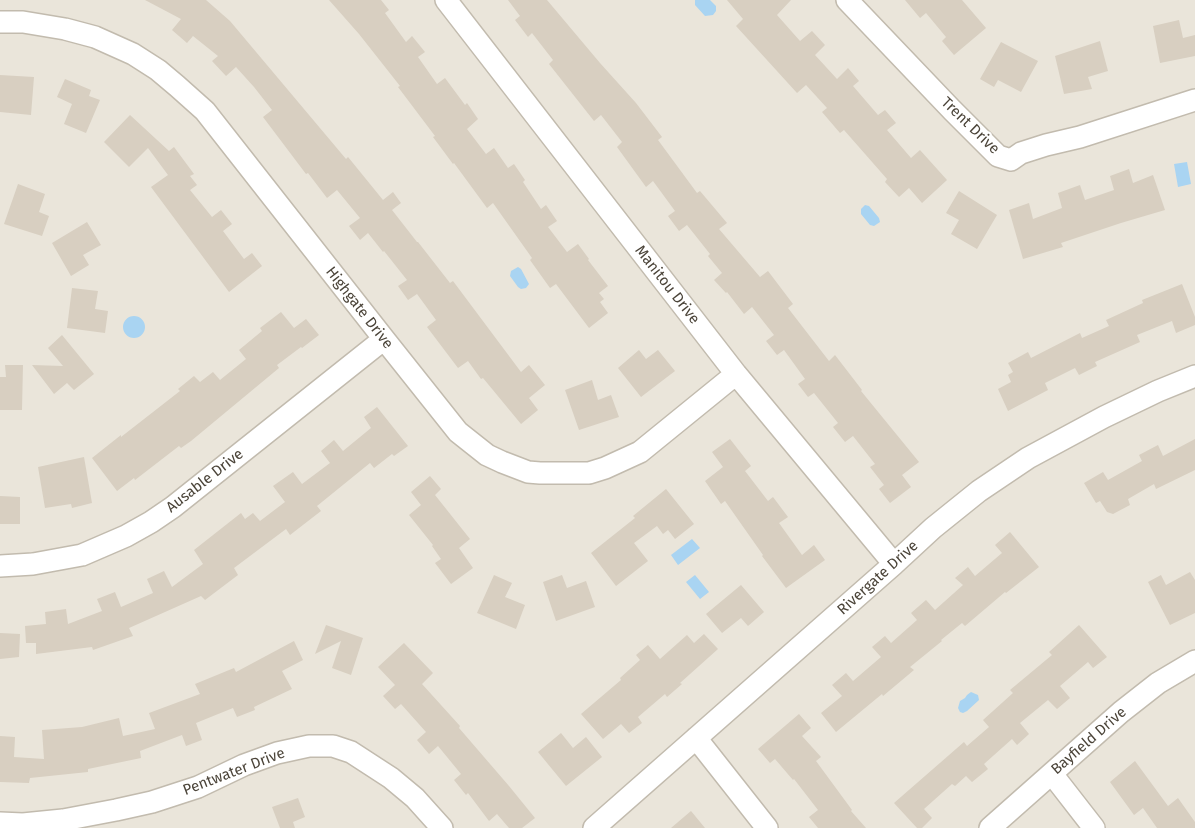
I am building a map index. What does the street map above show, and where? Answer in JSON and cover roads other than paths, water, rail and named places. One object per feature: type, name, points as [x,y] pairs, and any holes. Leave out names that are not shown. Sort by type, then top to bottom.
[{"type":"street","name":"Manitou Drive","points":[[447,0],[736,374],[894,564]]},
{"type":"street","name":"Trent Drive","points":[[847,0],[998,156],[1011,160],[1021,153],[1080,137],[1195,100]]},
{"type":"street","name":"Highgate Drive","points":[[0,22],[23,22],[65,28],[94,37],[133,54],[177,86],[205,111],[458,432],[488,455],[528,472],[540,474],[588,473],[605,468],[640,452],[736,374]]},
{"type":"street","name":"Ausable Drive","points":[[0,566],[33,564],[82,555],[126,537],[173,507],[384,339]]},
{"type":"street","name":"Rivergate Drive","points":[[594,828],[933,528],[979,491],[1028,458],[1104,417],[1195,376]]},
{"type":"street","name":"Bayfield Drive","points":[[990,828],[1121,712],[1158,683],[1195,662]]},
{"type":"street","points":[[696,738],[767,828]]},
{"type":"street","name":"Pentwater Drive","points":[[0,823],[23,824],[63,820],[152,802],[198,787],[244,765],[277,753],[309,746],[333,746],[351,752],[391,778],[415,798],[442,828]]},
{"type":"street","points":[[1052,774],[1094,828]]},
{"type":"water","points":[[695,0],[710,0],[716,6],[716,11],[713,15],[705,16],[695,5]]},
{"type":"water","points":[[1187,162],[1191,184],[1178,187],[1174,164]]},
{"type":"water","points":[[865,205],[869,206],[879,218],[880,222],[874,226],[870,225],[861,214],[861,209]]},
{"type":"water","points":[[518,267],[529,284],[526,288],[518,287],[510,276],[511,271]]},
{"type":"water","points":[[134,316],[142,319],[145,327],[142,335],[134,338],[126,335],[123,327],[126,319]]},
{"type":"water","points":[[692,539],[700,548],[678,565],[671,555]]},
{"type":"water","points":[[695,575],[709,592],[700,599],[686,582]]},
{"type":"water","points":[[971,692],[978,695],[979,700],[967,711],[960,712],[958,708],[960,701]]}]
